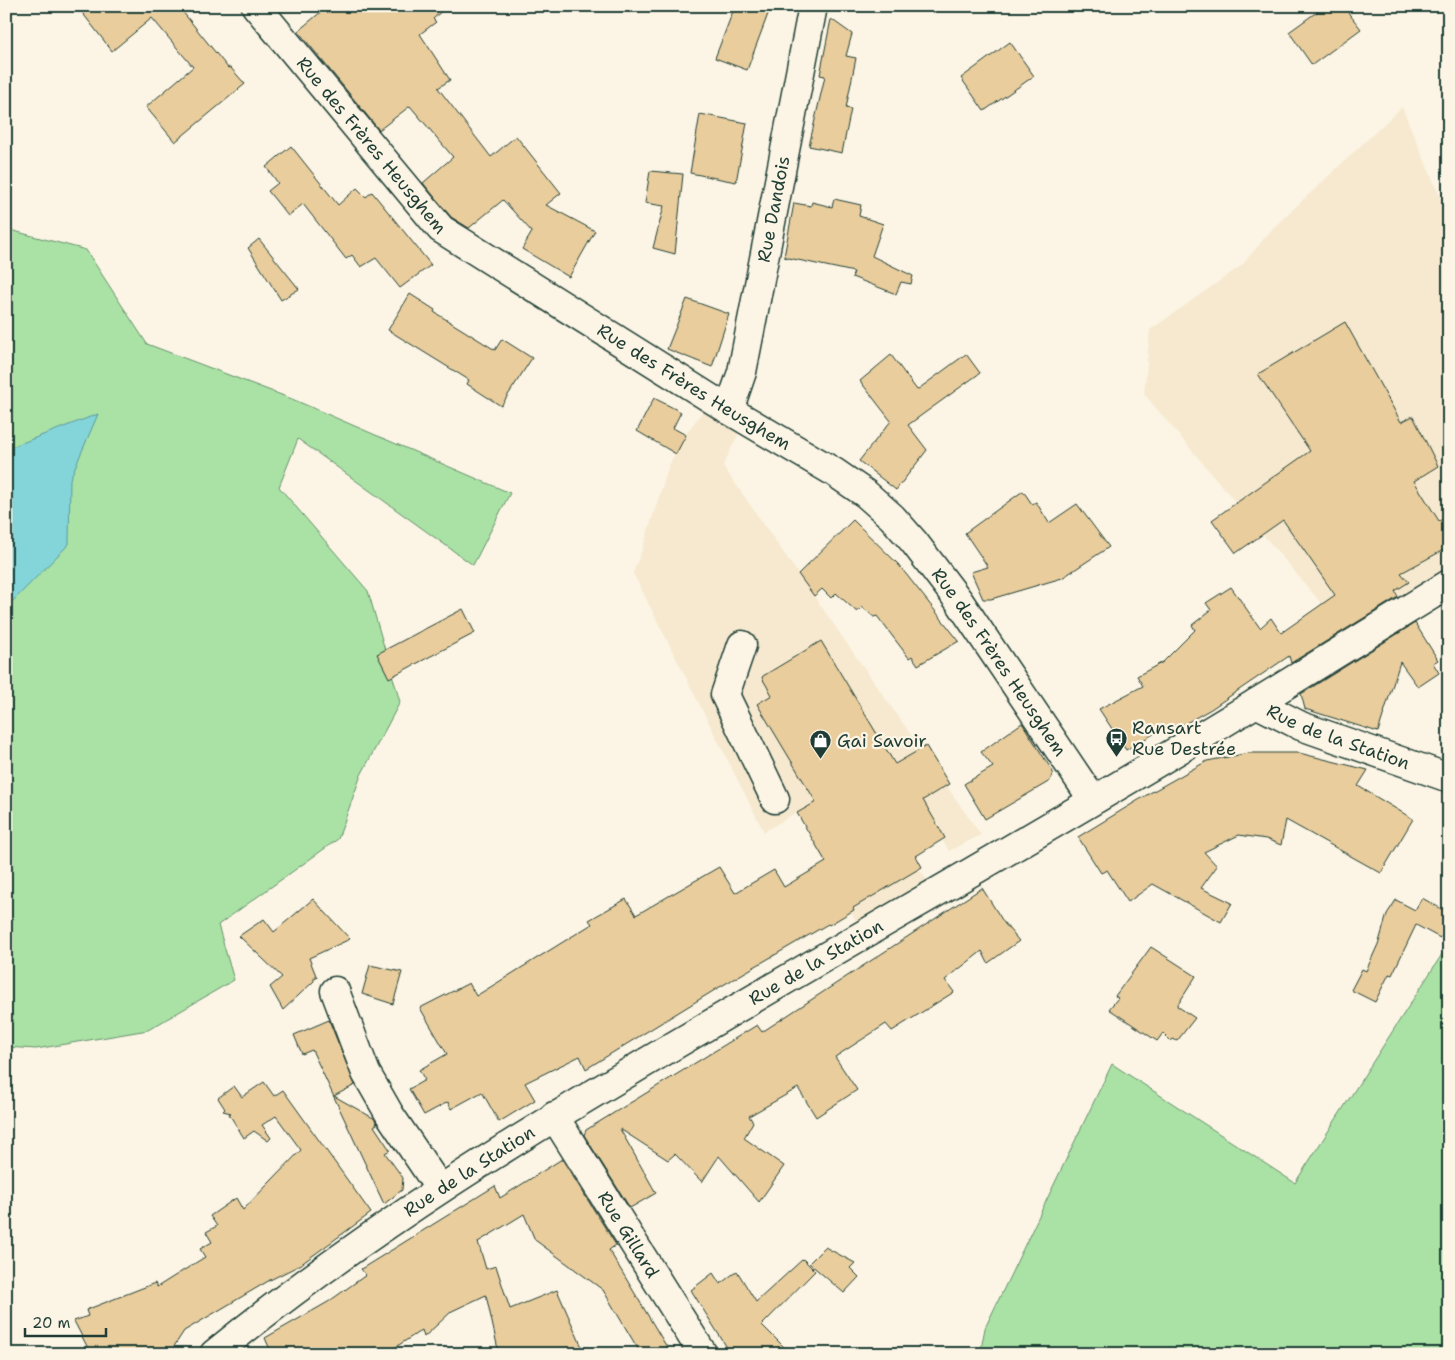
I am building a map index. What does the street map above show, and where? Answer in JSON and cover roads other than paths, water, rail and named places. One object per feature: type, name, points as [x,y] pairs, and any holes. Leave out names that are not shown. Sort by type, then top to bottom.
[{"type":"street","name":"Rue des Frères Heusghem","points":[[256,6],[441,229],[729,410],[834,472],[866,494],[892,517],[949,588],[1093,800]]},
{"type":"street","name":"Rue Dandois","points":[[729,410],[742,372],[813,6]]},
{"type":"street","points":[[1256,703],[1449,584]]},
{"type":"street","points":[[742,645],[725,695],[775,799]]},
{"type":"street","name":"Rue de la Station","points":[[214,1354],[317,1276],[440,1189],[554,1116],[1256,703],[1301,726],[1449,778]]},
{"type":"street","points":[[335,991],[366,1073],[390,1115],[440,1189]]},
{"type":"street","name":"Rue Gillard","points":[[554,1116],[704,1354]]},
{"type":"water","points":[[98,414],[70,479],[69,544],[6,608],[6,449]]},
{"type":"place","name":"Ransart Rue Destrée","points":[[1116,757]]},
{"type":"place","name":"Gai Savoir","points":[[821,760]]}]
